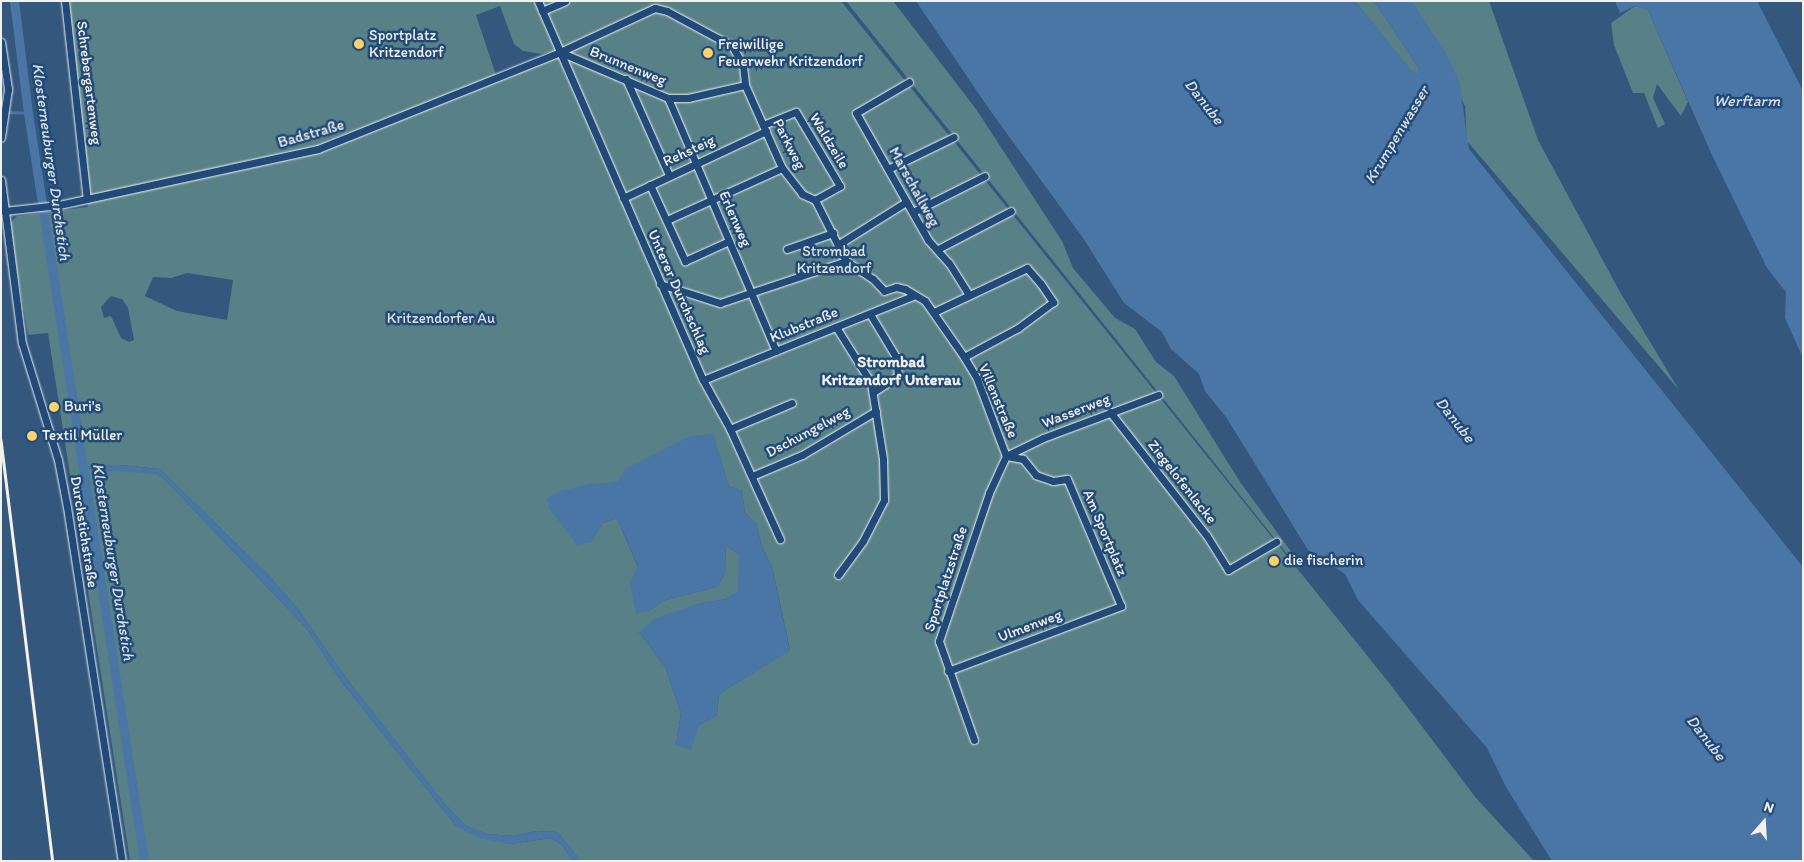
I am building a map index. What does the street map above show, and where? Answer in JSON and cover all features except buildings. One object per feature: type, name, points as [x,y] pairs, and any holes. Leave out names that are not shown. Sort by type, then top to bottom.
[{"type":"street","name":"Schrebergartenweg","points":[[65,1],[87,199]]},
{"type":"street","name":"Unterer Durchschlag","points":[[538,1],[703,380],[730,429],[780,539]]},
{"type":"street","points":[[542,11],[565,1]]},
{"type":"street","name":"Badstraße","points":[[4,211],[59,206],[318,149],[560,52],[655,8],[732,46],[743,65],[746,85]]},
{"type":"street","points":[[1,42],[8,89],[1,137]]},
{"type":"street","name":"Brunnenweg","points":[[560,52],[668,98],[688,98],[746,85]]},
{"type":"street","points":[[626,79],[669,175]]},
{"type":"street","name":"Marschallweg","points":[[909,82],[856,113],[928,240],[938,249],[969,295]]},
{"type":"street","name":"Parkweg","points":[[746,85],[782,168],[802,194],[815,200],[833,232],[846,261]]},
{"type":"street","name":"Erlenweg","points":[[668,98],[776,351]]},
{"type":"street","name":"Rehsteig","points":[[623,198],[695,164],[796,112]]},
{"type":"street","name":"Waldzeile","points":[[796,112],[840,186],[815,200]]},
{"type":"street","points":[[888,169],[954,137]]},
{"type":"street","points":[[667,220],[712,202],[782,168]]},
{"type":"street","points":[[913,212],[985,176]]},
{"type":"street","name":"Durchstichstraße","points":[[1,180],[22,343],[58,460],[122,861]]},
{"type":"street","points":[[650,185],[685,261],[729,241]]},
{"type":"street","points":[[839,244],[906,202]]},
{"type":"street","points":[[938,249],[1011,211]]},
{"type":"street","points":[[787,249],[833,232]]},
{"type":"street","points":[[660,284],[720,303],[846,261],[873,278],[884,291],[896,287],[915,295]]},
{"type":"street","points":[[934,312],[1027,268],[1053,302],[1018,328],[964,357]]},
{"type":"street","name":"Villenstraße","points":[[915,295],[934,312],[964,357],[976,379],[1006,456]]},
{"type":"street","name":"Klubstraße","points":[[703,380],[915,295]]},
{"type":"street","points":[[870,314],[896,357],[898,376],[873,392]]},
{"type":"street","points":[[836,327],[871,383],[884,459],[884,500],[863,540],[838,575]]},
{"type":"street","name":"Wasserweg","points":[[1006,456],[1043,438],[1158,395]]},
{"type":"street","points":[[730,429],[792,402]]},
{"type":"street","name":"Dschungelweg","points":[[752,476],[802,454],[876,411]]},
{"type":"street","name":"Ziegelofenlacke","points":[[1110,412],[1207,536],[1228,570],[1276,542]]},
{"type":"street","name":"Am Sportplatz","points":[[1006,456],[1023,460],[1036,475],[1053,481],[1067,479],[1121,606]]},
{"type":"street","name":"Sportplatzstraße","points":[[974,740],[948,671],[939,641],[989,493],[1006,456]]},
{"type":"street","name":"Ulmenweg","points":[[948,671],[1121,606]]},
{"type":"green space","points":[[69,1],[841,1],[1390,684],[1476,798],[1534,861],[581,861],[557,832],[537,831],[513,836],[487,834],[466,826],[444,803],[346,678],[297,608],[269,576],[160,469],[120,465],[89,471],[125,470],[158,474],[174,489],[307,629],[341,681],[456,826],[510,844],[551,838],[562,845],[573,861],[130,861],[48,333],[28,335],[9,224],[17,216],[88,207]],"holes":[[[500,6],[514,44],[523,51],[542,54],[561,49],[705,380],[558,56],[498,81],[476,15]],[[187,273],[233,280],[227,320],[177,311],[145,296],[153,277],[171,278]],[[111,296],[122,299],[128,308],[134,340],[129,342],[121,338],[111,316],[104,318],[101,307]],[[713,435],[729,486],[742,491],[745,513],[756,523],[762,547],[772,567],[790,650],[719,694],[717,715],[699,725],[676,744],[681,713],[665,667],[639,632],[698,604],[726,599],[739,591],[739,555],[726,545],[725,574],[717,587],[662,601],[649,611],[630,584],[638,567],[617,518],[603,523],[556,514],[549,508],[561,491],[618,482]]]},
{"type":"green space","points":[[846,1],[893,1],[976,109],[1062,241],[1073,268],[1115,318],[1135,329],[1156,362],[1174,376],[1240,482],[1301,565],[1299,569]]},
{"type":"green space","points":[[1355,1],[1374,1],[1418,67],[1419,75],[1411,71]]},
{"type":"green space","points":[[1412,1],[1489,1],[1538,140],[1620,292],[1679,390],[1467,141],[1465,106]]},
{"type":"green space","points":[[1635,6],[1648,10],[1688,102],[1681,116],[1657,84],[1653,98],[1665,124],[1658,128],[1644,93],[1633,93],[1614,45],[1611,23]]},
{"type":"water","points":[[916,1],[1355,1],[1411,70],[1418,74],[1418,67],[1374,1],[1412,1],[1447,55],[1459,81],[1469,149],[1803,567],[1803,861],[1552,861],[1506,787],[1487,748],[1358,600],[1345,574],[1308,550],[1226,417],[1205,391],[1199,374],[1171,349],[1162,332],[1124,303],[1083,238],[989,109]]},
{"type":"water","name":"Werftarm","points":[[1615,1],[1757,1],[1803,91],[1803,358],[1785,318],[1786,292],[1767,268],[1711,153],[1648,10],[1635,6],[1620,13]]},
{"type":"water","points":[[713,434],[729,486],[742,491],[745,513],[756,523],[762,547],[772,567],[790,651],[719,694],[717,715],[699,725],[691,750],[676,745],[681,713],[665,667],[639,632],[655,618],[698,604],[726,599],[738,591],[739,555],[726,545],[725,574],[717,587],[662,601],[649,611],[636,613],[630,584],[638,566],[617,518],[603,523],[592,542],[577,545],[549,508],[547,498],[561,491],[589,484],[618,482],[625,469],[690,436]]},
{"type":"water","points":[[120,465],[160,469],[269,576],[297,608],[346,678],[444,803],[466,826],[487,834],[513,836],[537,831],[557,832],[581,861],[573,861],[562,845],[551,838],[510,844],[480,838],[456,826],[341,681],[307,629],[174,489],[158,474],[86,469],[87,466]]},
{"type":"waterway","name":"Klosterneuburger Durchstich","points":[[14,1],[28,113],[144,861]]},
{"type":"waterway","points":[[5,112],[28,113]]},
{"type":"railway","points":[[1,440],[53,861]]},
{"type":"place","name":"Sportplatz Kritzendorf","points":[[359,44]]},
{"type":"place","name":"Freiwillige Feuerwehr Kritzendorf","points":[[708,53]]},
{"type":"place","name":"Buri's","points":[[54,407]]},
{"type":"place","name":"Textil Müller","points":[[32,436]]},
{"type":"place","name":"die fischerin","points":[[1274,561]]},
{"type":"district","name":"Strombad Kritzendorf Unterau","points":[[891,371]]},
{"type":"water label","name":"Danube","points":[[1204,102]]},
{"type":"water label","name":"Krumpenwasser","points":[[1397,135]]},
{"type":"water label","name":"Danube","points":[[1455,420]]},
{"type":"water label","name":"Danube","points":[[1706,738]]},
{"type":"park label","name":"Strombad Kritzendorf","points":[[834,260]]},
{"type":"park label","name":"Kritzendorfer Au","points":[[441,319]]}]
